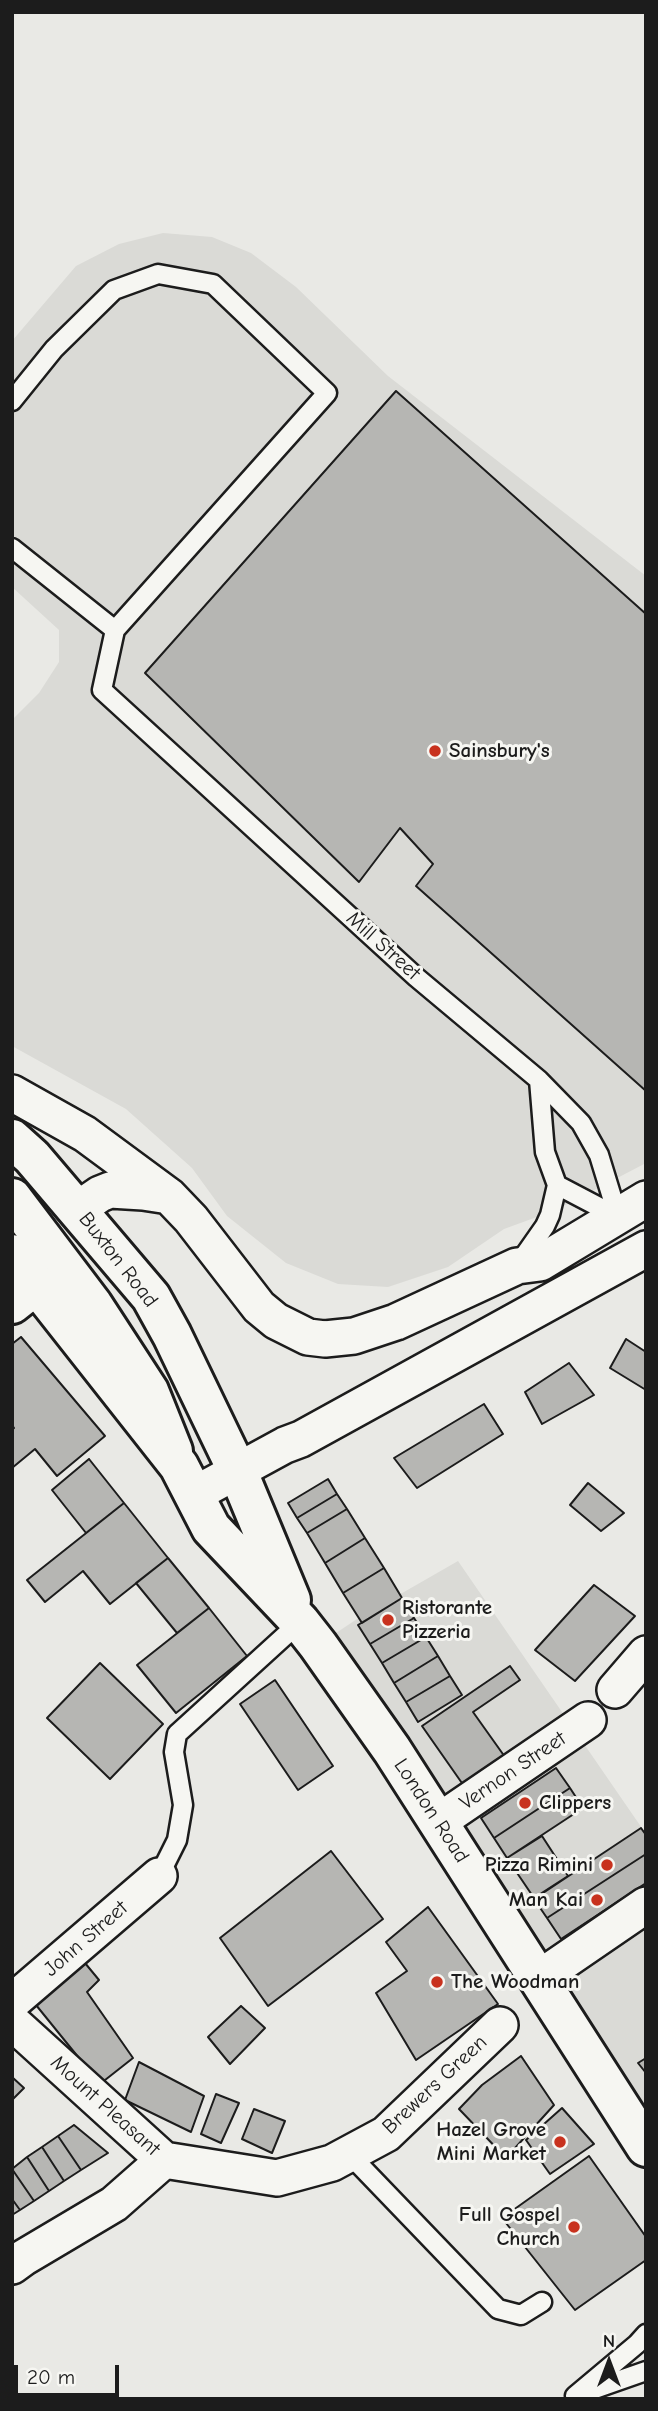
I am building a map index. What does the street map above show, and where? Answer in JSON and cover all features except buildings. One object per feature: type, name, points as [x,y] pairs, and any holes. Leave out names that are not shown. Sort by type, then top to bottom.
[{"type":"main road","name":"Buxton Road","points":[[12,1139],[32,1157],[78,1209],[151,1297],[238,1472]]},
{"type":"main road","points":[[12,1198],[21,1265],[187,1480]]},
{"type":"main road","points":[[21,1265],[78,1209]]},
{"type":"main road","points":[[21,1265],[93,1305],[149,1391],[187,1480]]},
{"type":"main road","name":"London Road","points":[[238,1472],[300,1622]]},
{"type":"main road","name":"London Road","points":[[187,1480],[211,1528],[300,1622],[392,1750],[645,2142]]},
{"type":"street","points":[[12,1093],[85,1134],[169,1196],[191,1219],[259,1307],[276,1321],[308,1337],[340,1338],[374,1331],[517,1266],[540,1263],[632,1208],[643,1255],[238,1472],[187,1480]]},
{"type":"street","points":[[78,1209],[100,1194],[110,1191],[169,1196]]},
{"type":"street","points":[[615,1689],[646,1654]]},
{"type":"street","name":"Vernon Street","points":[[438,1822],[588,1720]]},
{"type":"street","name":"John Street","points":[[12,2002],[159,1876]]},
{"type":"street","points":[[538,1979],[646,1905]]},
{"type":"street","name":"Mount Pleasant","points":[[12,2022],[164,2160],[278,2178],[340,2158]]},
{"type":"street","name":"Brewers Green","points":[[340,2158],[386,2134],[500,2025]]},
{"type":"street","points":[[12,2266],[114,2204],[164,2160]]},
{"type":"lane","points":[[12,401],[54,349],[114,290],[158,274],[213,285],[327,393],[115,630],[12,548]]},
{"type":"lane","name":"Mill Street","points":[[115,630],[103,690],[416,976],[539,1080],[581,1123],[632,1208]]},
{"type":"lane","points":[[517,1266],[545,1226],[557,1185],[545,1152],[539,1080]]},
{"type":"lane","points":[[557,1185],[632,1208]]},
{"type":"lane","points":[[159,1876],[177,1840],[183,1805],[174,1752],[177,1734],[300,1622]]},
{"type":"lane","points":[[340,2158],[498,2309],[521,2315],[542,2302]]},
{"type":"lane","points":[[573,2397],[643,2340]]},
{"type":"lane","points":[[573,2397],[646,2371]]},
{"type":"shaded area","points":[[163,233],[212,237],[251,253],[296,287],[388,376],[646,576],[646,1163],[556,1210],[504,1229],[448,1267],[388,1287],[338,1284],[286,1263],[227,1216],[192,1168],[126,1109],[12,1046],[12,720],[39,693],[59,662],[59,630],[12,587],[12,341],[76,266],[119,244]]},
{"type":"shaded area","points":[[458,1561],[646,1834],[646,2137],[318,1645],[357,1619]]},
{"type":"place","name":"Sainsbury's","points":[[435,751]]},
{"type":"place","name":"Ristorante Pizzeria","points":[[388,1620]]},
{"type":"place","name":"Clippers","points":[[525,1803]]},
{"type":"place","name":"Pizza Rimini","points":[[607,1865]]},
{"type":"place","name":"Man Kai","points":[[597,1900]]},
{"type":"place","name":"The Woodman","points":[[437,1982]]},
{"type":"place","name":"Hazel Grove Mini Market","points":[[560,2142]]},
{"type":"place","name":"Full Gospel Church","points":[[574,2227]]}]
